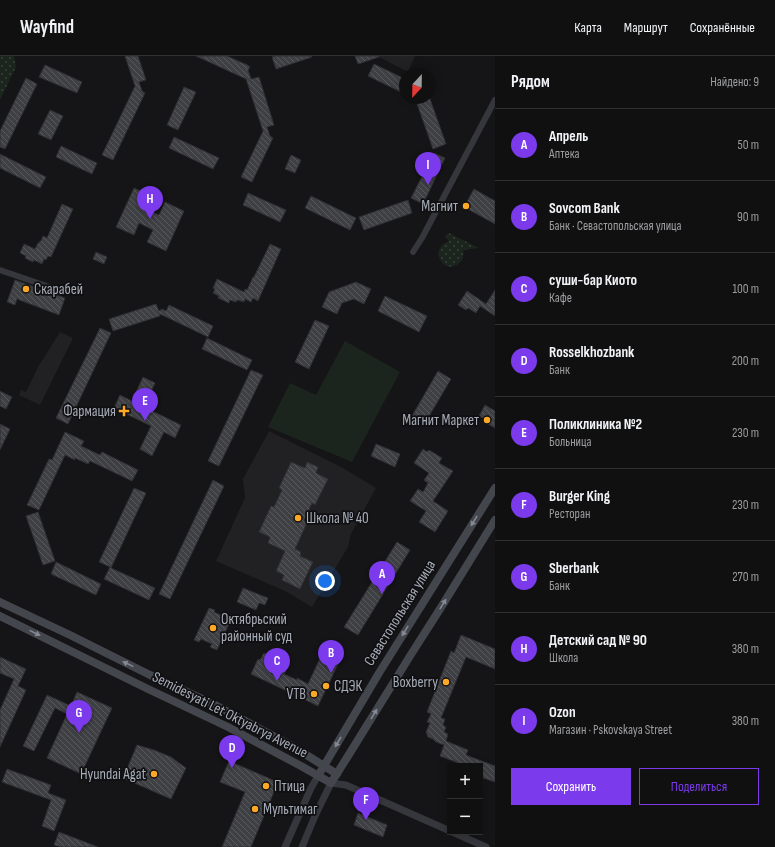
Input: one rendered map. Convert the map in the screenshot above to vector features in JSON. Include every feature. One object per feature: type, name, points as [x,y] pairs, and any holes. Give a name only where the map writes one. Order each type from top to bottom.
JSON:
[{"type":"main road","name":"Севастопольская улица","points":[[318,776],[379,673],[495,488]]},
{"type":"main road","name":"Севастопольская улица","points":[[331,783],[495,520]]},
{"type":"main road","name":"Semidesyati Let Oktyabrya Avenue","points":[[0,602],[253,724],[337,774]]},
{"type":"main road","name":"Semidesyati Let Oktyabrya Avenue","points":[[0,616],[148,689],[228,726],[331,783]]},
{"type":"main road","points":[[59,645],[65,633]]},
{"type":"main road","points":[[148,689],[150,675]]},
{"type":"street","points":[[414,252],[495,100]]},
{"type":"street","points":[[0,270],[61,291]]},
{"type":"street","points":[[337,774],[346,785]]},
{"type":"street","points":[[285,847],[311,788],[318,776]]},
{"type":"street","points":[[302,847],[331,783]]},
{"type":"street","name":"Semidesyati Let Oktyabrya Avenue","points":[[331,783],[346,785],[447,830]]},
{"type":"street","name":"Semidesyati Let Oktyabrya Avenue","points":[[458,835],[486,847]]},
{"type":"shaded area","points":[[0,56],[14,56],[16,67],[0,100]]},
{"type":"shaded area","points":[[377,56],[415,56],[410,68],[400,68]]},
{"type":"shaded area","points":[[449,233],[479,248],[463,250],[462,260],[458,264],[447,266],[443,264],[440,260],[439,250],[449,241],[445,236]]},
{"type":"shaded area","points":[[60,332],[73,338],[40,405],[19,395],[21,390],[26,392],[38,367]]},
{"type":"shaded area","points":[[345,341],[400,372],[352,462],[268,427],[290,383],[316,395]]},
{"type":"shaded area","name":"Школа № 40","points":[[269,431],[343,468],[376,488],[351,534],[348,547],[312,607],[285,591],[216,561],[245,498],[243,479]]},
{"type":"building","points":[[125,56],[138,56],[146,80],[139,82],[142,91],[145,93],[113,160],[102,155],[135,86]]},
{"type":"building","points":[[196,56],[227,56],[250,67],[248,70],[251,79],[259,77],[274,125],[267,127],[270,136],[273,138],[252,182],[241,177],[263,131],[246,79]]},
{"type":"building","points":[[355,56],[379,56],[379,57],[358,64]]},
{"type":"building","points":[[272,57],[312,57],[276,69]]},
{"type":"building","points":[[374,64],[399,76],[399,91],[368,76]]},
{"type":"building","points":[[45,65],[82,82],[77,93],[39,77]]},
{"type":"building","points":[[26,78],[37,84],[5,149],[0,147],[0,131]]},
{"type":"building","points":[[184,87],[196,92],[178,130],[167,125]]},
{"type":"building","points":[[417,104],[432,104],[446,144],[433,149]]},
{"type":"building","points":[[50,110],[63,116],[51,140],[38,134]]},
{"type":"building","points":[[174,137],[219,158],[213,169],[169,148]]},
{"type":"building","points":[[61,146],[97,163],[92,174],[56,157]]},
{"type":"building","points":[[434,153],[445,158],[423,204],[411,198]]},
{"type":"building","points":[[0,154],[46,177],[40,188],[0,168]]},
{"type":"building","points":[[291,155],[301,160],[295,173],[285,169]]},
{"type":"building","points":[[134,188],[152,196],[146,209],[159,215],[165,202],[184,211],[166,251],[147,242],[153,230],[139,223],[134,235],[116,227]]},
{"type":"building","points":[[474,189],[495,201],[495,224],[464,207]]},
{"type":"building","points":[[248,193],[286,210],[280,222],[243,205]]},
{"type":"building","points":[[311,196],[356,218],[350,230],[305,208]]},
{"type":"building","points":[[408,200],[412,213],[364,230],[359,217]]},
{"type":"building","points":[[62,204],[73,209],[51,257],[48,256],[46,260],[44,259],[42,264],[25,258],[26,256],[20,253],[24,244],[35,249],[43,236],[47,238]]},
{"type":"building","points":[[270,244],[281,249],[258,301],[253,298],[251,302],[245,299],[244,302],[230,300],[229,303],[218,298],[219,296],[213,293],[215,289],[213,288],[217,279],[244,292],[245,289],[247,290]]},
{"type":"building","points":[[96,252],[107,257],[104,264],[93,259]]},
{"type":"building","name":"Скарабей","points":[[15,280],[65,298],[59,315],[17,299],[15,305],[7,302]]},
{"type":"building","points":[[356,282],[371,289],[364,304],[354,299],[342,303],[337,314],[322,307],[329,292]]},
{"type":"building","points":[[495,290],[495,316],[480,306],[476,313],[468,308],[466,310],[458,305],[467,291],[486,304]]},
{"type":"building","points":[[385,296],[427,316],[419,332],[378,311]]},
{"type":"building","points":[[156,304],[159,311],[162,309],[166,311],[169,305],[213,326],[208,337],[160,314],[160,316],[113,331],[109,319]]},
{"type":"building","points":[[315,320],[329,326],[309,369],[295,362]]},
{"type":"building","points":[[100,328],[111,333],[68,424],[56,418]]},
{"type":"building","points":[[207,338],[252,360],[247,370],[202,349]]},
{"type":"building","points":[[251,370],[263,375],[219,466],[208,461]]},
{"type":"building","points":[[438,371],[451,379],[425,423],[412,416]]},
{"type":"building","points":[[143,377],[155,383],[144,407],[181,425],[175,438],[164,432],[152,456],[140,449],[151,426],[114,408],[120,395],[132,401]]},
{"type":"building","points":[[0,391],[12,397],[6,409],[0,406]]},
{"type":"building","points":[[485,405],[495,411],[495,428],[483,421],[484,419],[479,416]]},
{"type":"building","points":[[0,424],[10,429],[0,450]]},
{"type":"building","points":[[65,432],[84,441],[81,446],[100,455],[102,452],[138,470],[132,481],[90,461],[88,464],[65,455],[39,510],[27,505],[49,459],[52,460]]},
{"type":"building","points":[[376,444],[400,454],[395,467],[371,456]]},
{"type":"building","points":[[423,449],[427,452],[429,450],[442,458],[439,463],[453,471],[433,501],[448,511],[435,532],[419,522],[426,511],[410,501],[418,489],[423,492],[428,483],[424,480],[429,473],[414,463]]},
{"type":"building","points":[[291,462],[305,468],[307,462],[318,467],[316,473],[328,479],[315,505],[312,503],[304,521],[307,523],[295,549],[301,552],[300,556],[313,562],[300,589],[282,580],[284,575],[276,571],[285,551],[268,543],[270,537],[259,532],[271,506],[274,507],[282,490],[279,488]]},
{"type":"building","points":[[213,480],[224,486],[170,599],[159,594]]},
{"type":"building","points":[[134,488],[146,493],[111,568],[155,588],[149,600],[104,579],[110,567],[99,562]]},
{"type":"building","points":[[38,512],[55,561],[43,565],[26,516]]},
{"type":"building","points":[[397,542],[410,550],[358,635],[344,627]]},
{"type":"building","points":[[56,562],[101,584],[96,595],[51,574]]},
{"type":"building","points":[[243,588],[268,598],[265,605],[259,603],[256,610],[237,602]]},
{"type":"building","name":"Октябрьский районный суд","points":[[209,608],[225,617],[226,615],[232,617],[217,650],[210,647],[212,644],[201,639],[199,642],[194,640]]},
{"type":"building","points":[[461,635],[495,649],[495,669],[466,657],[441,718],[445,719],[443,725],[446,727],[444,732],[448,734],[446,741],[468,750],[466,755],[495,766],[495,782],[483,778],[483,763],[458,763],[440,756],[444,745],[428,737],[426,732],[430,723],[427,722],[431,714],[427,712],[451,651],[454,653]]},
{"type":"building","points":[[326,650],[341,658],[318,706],[251,674],[258,659],[260,660],[264,653],[273,658],[270,664],[286,671],[284,674],[297,680],[297,678],[308,684],[322,654],[324,655]]},
{"type":"building","points":[[0,657],[26,669],[18,686],[26,690],[0,747],[0,710],[14,679],[0,673]]},
{"type":"building","points":[[77,692],[112,708],[81,774],[47,758],[67,714],[55,708],[34,751],[23,746],[47,695],[71,706]]},
{"type":"building","name":"Hyundai Agat","points":[[137,745],[171,757],[186,768],[171,799],[123,778]]},
{"type":"building","points":[[229,761],[273,780],[276,787],[251,847],[222,847],[245,792],[220,782]]},
{"type":"building","points":[[7,769],[51,785],[48,793],[66,800],[54,831],[42,826],[51,800],[2,782]]},
{"type":"building","points":[[358,813],[387,825],[383,837],[354,825]]},
{"type":"building","points":[[59,832],[98,847],[61,847],[54,845]]},
{"type":"place","name":"Ozon","points":[[428,185]]},
{"type":"place","name":"Магнит","points":[[466,206]]},
{"type":"place","name":"Детский сад № 90","points":[[150,219]]},
{"type":"place","name":"Скарабей","points":[[26,289]]},
{"type":"place","name":"Фармация","points":[[124,411]]},
{"type":"place","name":"Магнит Маркет","points":[[487,420]]},
{"type":"place","name":"Поликлиника №2","points":[[145,421]]},
{"type":"place","name":"Школа № 40","points":[[298,518]]},
{"type":"place","name":"Апрель","points":[[382,594]]},
{"type":"place","name":"Октябрьский районный суд","points":[[213,628]]},
{"type":"place","name":"Sovcom Bank","points":[[331,673]]},
{"type":"place","name":"суши-бар Киото","points":[[277,681]]},
{"type":"place","name":"Boxberry","points":[[446,682]]},
{"type":"place","name":"СДЭК","points":[[326,686]]},
{"type":"place","name":"VTB","points":[[314,694]]},
{"type":"place","name":"Sberbank","points":[[79,733]]},
{"type":"place","name":"Rosselkhozbank","points":[[232,768]]},
{"type":"place","name":"Hyundai Agat","points":[[154,774]]},
{"type":"place","name":"Птица","points":[[266,786]]},
{"type":"place","name":"Мультимаг","points":[[255,809]]},
{"type":"place","name":"Burger King","points":[[366,820]]}]
